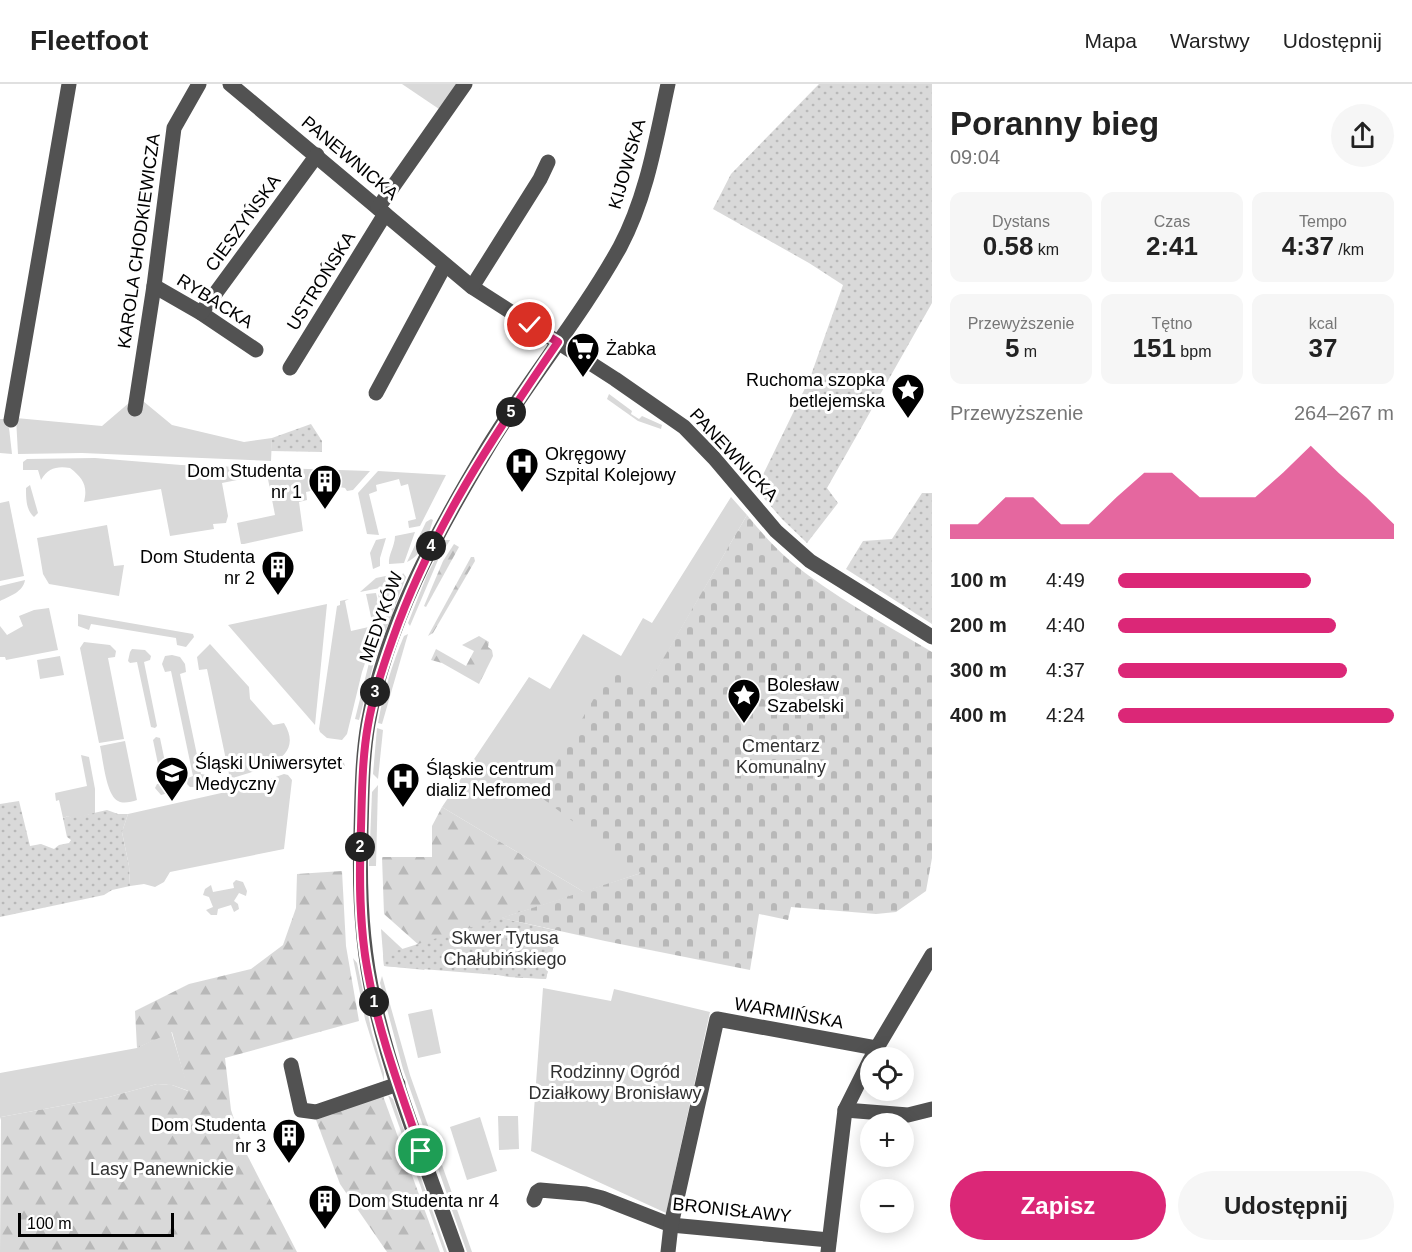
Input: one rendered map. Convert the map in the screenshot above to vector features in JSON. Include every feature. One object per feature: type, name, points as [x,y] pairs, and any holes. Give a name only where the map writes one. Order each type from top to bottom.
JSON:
[{"type":"street","points":[[11,420],[69,84]]},
{"type":"street","name":"KAROLA CHODKIEWICZA","points":[[135,410],[154,286],[174,128],[199,84]]},
{"type":"street","name":"PANEWNICKA","points":[[230,84],[472,287],[668,414],[684,427],[714,458],[776,531],[801,554],[932,637]]},
{"type":"street","name":"USTROŃSKA","points":[[290,368],[382,211],[465,84]]},
{"type":"street","name":"KIJOWSKA","points":[[558,342],[620,246],[632,219],[651,165],[668,84]]},
{"type":"street","name":"CIESZYŃSKA","points":[[201,313],[317,155]]},
{"type":"street","points":[[472,287],[540,179],[548,162]]},
{"type":"street","points":[[376,393],[445,265]]},
{"type":"street","name":"RYBACKA","points":[[154,286],[201,313],[256,350]]},
{"type":"street","name":"MEDYKÓW","points":[[457,1252],[398,1084],[374,1001],[364,951],[360,860],[366,740],[374,699],[407,600],[440,529],[489,445],[558,342]]},
{"type":"street","name":"BRONISŁAWY","points":[[877,1047],[932,955]]},
{"type":"street","name":"WARMIŃSKA","points":[[668,1252],[671,1225],[717,1019],[860,1052]]},
{"type":"street","points":[[291,1065],[301,1110],[309,1112],[398,1084]]},
{"type":"street","name":"BRONISŁAWY","points":[[534,1200],[540,1190],[586,1194],[671,1225],[829,1246],[845,1110],[860,1079]]},
{"type":"street","points":[[845,1110],[908,1115],[932,1108]]},
{"type":"green space","points":[[402,84],[457,84],[439,109]]},
{"type":"green space","points":[[819,84],[932,84],[932,303],[827,488],[838,503],[807,543],[756,489],[810,378],[843,285],[809,263],[713,209],[731,174]]},
{"type":"green space","points":[[609,394],[632,411],[631,414],[639,419],[642,416],[662,425],[661,429],[638,421],[607,399]]},
{"type":"green space","points":[[143,401],[172,425],[244,442],[272,438],[271,461],[82,453],[18,454],[16,418],[102,426],[130,402]]},
{"type":"green space","points":[[0,419],[8,419],[12,454],[0,453]]},
{"type":"green space","points":[[311,424],[322,441],[322,452],[271,451],[272,438]]},
{"type":"green space","points":[[95,458],[181,465],[370,471],[353,490],[347,491],[345,488],[334,486],[306,492],[307,500],[299,502],[303,531],[241,544],[237,523],[275,515],[267,474],[222,483],[228,516],[226,523],[213,524],[214,529],[170,536],[161,489],[84,502],[83,483],[70,468],[53,469],[41,480],[38,470],[23,470],[23,462],[27,459]]},
{"type":"green space","points":[[378,471],[446,475],[420,526],[409,528],[408,521],[416,519],[408,484],[401,486],[399,479],[376,485],[377,491],[369,494],[379,535],[367,534],[358,493]]},
{"type":"green space","points":[[30,485],[38,513],[34,517],[29,511],[26,500],[26,488]]},
{"type":"green space","points":[[922,493],[932,493],[932,624],[846,569],[863,541],[892,539]]},
{"type":"green space","points":[[731,497],[747,515],[646,689],[611,670],[641,873],[584,892],[442,807],[529,677],[550,689],[583,634],[621,656],[643,618],[652,623]]},
{"type":"green space","points":[[9,501],[24,576],[0,581],[0,503]]},
{"type":"green space","name":"Cmentarz Komunalny","points":[[747,515],[777,549],[822,585],[932,652],[932,858],[926,891],[896,912],[876,914],[791,907],[788,920],[759,914],[750,970],[501,918],[641,873],[538,795],[611,669],[646,688]]},
{"type":"green space","points":[[433,520],[424,544],[418,554],[407,562],[426,522]]},
{"type":"green space","points":[[107,525],[114,566],[124,565],[119,596],[49,584],[43,574],[37,538]]},
{"type":"green space","points":[[415,532],[404,563],[389,564],[395,536]]},
{"type":"green space","points":[[386,538],[380,566],[373,569],[370,553],[376,540]]},
{"type":"green space","points":[[445,540],[450,540],[438,560],[410,626],[408,623],[427,575]]},
{"type":"green space","points":[[454,544],[459,547],[426,607],[424,606],[443,561]]},
{"type":"green space","points":[[471,557],[474,557],[475,561],[433,633],[428,636]]},
{"type":"green space","points":[[400,573],[395,585],[360,592],[376,578]]},
{"type":"green space","points":[[403,573],[406,577],[374,662],[359,720],[355,719],[370,659]]},
{"type":"green space","points":[[25,580],[19,591],[0,601],[0,586]]},
{"type":"green space","points":[[392,589],[382,610],[380,610],[378,592]]},
{"type":"green space","points":[[376,593],[381,616],[362,672],[347,734],[342,740],[327,738],[319,729],[337,606],[340,605],[340,601],[349,599],[345,601],[351,631],[373,626],[366,594]]},
{"type":"green space","points":[[327,604],[315,725],[228,625]]},
{"type":"green space","points":[[49,608],[58,650],[6,660],[5,657],[0,657],[0,626],[7,635],[23,626],[19,616],[34,610]]},
{"type":"green space","points":[[78,614],[193,634],[194,637],[186,647],[177,645],[176,638],[91,624],[89,630],[78,626]]},
{"type":"green space","points":[[408,634],[382,724],[378,723],[392,668],[404,636]]},
{"type":"green space","points":[[479,636],[489,642],[488,647],[492,650],[493,656],[479,684],[442,663],[431,660],[436,649],[466,666],[474,651],[462,645]]},
{"type":"green space","points":[[84,642],[110,645],[116,651],[115,657],[108,658],[124,739],[99,743],[80,648]]},
{"type":"green space","points":[[210,644],[249,687],[250,699],[273,725],[284,723],[289,736],[289,746],[284,755],[275,762],[230,779],[207,669],[199,670],[197,657]]},
{"type":"green space","points":[[132,649],[145,650],[151,656],[150,660],[144,662],[157,726],[155,728],[151,727],[137,662],[128,661]]},
{"type":"green space","points":[[60,656],[64,675],[40,679],[37,660]]},
{"type":"green space","points":[[165,656],[180,657],[185,664],[186,672],[180,674],[201,774],[207,775],[210,781],[202,787],[190,787],[187,784],[188,778],[193,776],[171,671],[165,672],[162,664]]},
{"type":"green space","points":[[377,728],[383,730],[378,779],[373,774]]},
{"type":"green space","points":[[156,737],[160,738],[169,781],[177,783],[176,791],[161,795],[155,788],[157,784],[162,783],[153,740]]},
{"type":"green space","points":[[125,741],[137,800],[125,803],[118,801],[111,792],[100,746]]},
{"type":"green space","points":[[81,755],[89,757],[95,789],[95,813],[72,819],[68,816],[63,818],[55,793],[87,786]]},
{"type":"green space","points":[[311,757],[343,760],[345,766],[310,764]]},
{"type":"green space","points":[[284,774],[292,780],[284,849],[170,872],[164,882],[155,887],[144,884],[130,886],[129,866],[122,832],[128,814],[248,787]]},
{"type":"green space","points":[[378,785],[376,866],[369,866],[372,792]]},
{"type":"green space","points":[[19,801],[30,846],[41,844],[54,849],[71,840],[67,837],[63,818],[107,810],[118,814],[128,814],[122,832],[129,866],[130,886],[112,890],[104,895],[0,917],[0,804]]},
{"type":"green space","points":[[442,807],[584,892],[502,918],[557,931],[546,979],[508,977],[438,962],[384,914],[382,857],[432,857],[432,826]]},
{"type":"green space","name":"Lasy Panewnickie","points":[[342,871],[346,946],[359,1021],[225,1058],[231,1110],[244,1149],[297,1252],[0,1252],[1,1117],[109,1097],[157,1084],[172,1085],[188,1091],[172,1032],[137,1048],[135,1011],[189,984],[251,969],[283,945],[296,908],[297,874]]},
{"type":"green space","points":[[236,880],[243,882],[247,891],[246,896],[239,893],[234,901],[238,904],[239,909],[234,912],[231,905],[218,909],[217,915],[211,915],[206,910],[213,907],[209,897],[203,895],[205,889],[211,885],[213,892],[234,888],[233,883]]},
{"type":"green space","name":"Skwer Tytusa Chałubińskiego","points":[[501,918],[557,931],[546,979],[384,966],[383,955]]},
{"type":"green space","points":[[381,929],[425,970],[384,966]]},
{"type":"green space","points":[[353,958],[357,963],[384,1081],[365,1019]]},
{"type":"green space","points":[[382,976],[410,1075],[453,1196],[448,1197],[403,1069],[380,983]]},
{"type":"green space","name":"Rodzinny Ogród Działkowy Bronisławy","points":[[543,988],[611,1001],[614,989],[710,1012],[666,1213],[531,1151]]},
{"type":"green space","points":[[432,1009],[441,1053],[418,1058],[408,1014]]},
{"type":"green space","points":[[171,1031],[189,1091],[172,1085],[157,1084],[109,1097],[1,1117],[0,1120],[0,1073],[137,1048]]},
{"type":"green space","points":[[388,1095],[393,1099],[447,1252],[444,1252]]},
{"type":"green space","points":[[383,1096],[440,1252],[387,1252],[340,1184],[315,1117]]},
{"type":"green space","points":[[498,1116],[518,1116],[519,1149],[499,1150]]},
{"type":"green space","points":[[480,1117],[497,1171],[467,1180],[450,1127]]},
{"type":"green space","points":[[454,1201],[472,1252],[467,1252],[449,1202]]},
{"type":"place","name":"Żabka","points":[[583,378]]},
{"type":"place","name":"Ruchoma szopka betlejemska","points":[[908,419]]},
{"type":"place","name":"Okręgowy Szpital Kolejowy","points":[[522,493]]},
{"type":"place","name":"Dom Studenta nr 1","points":[[325,510]]},
{"type":"place","name":"Dom Studenta nr 2","points":[[278,596]]},
{"type":"place","name":"Bolesław Szabelski","points":[[744,724]]},
{"type":"place","name":"Śląski Uniwersytet Medyczny","points":[[172,802]]},
{"type":"place","name":"Śląskie centrum dializ Nefromed","points":[[403,808]]},
{"type":"place","name":"Dom Studenta nr 3","points":[[289,1164]]},
{"type":"place","name":"Dom Studenta nr 4","points":[[325,1230]]},
{"type":"route","points":[[421,1151],[383,1036],[364,951],[360,860],[362,787],[368,724],[385,660],[407,600],[440,529],[489,445],[558,342],[530,325]]}]
